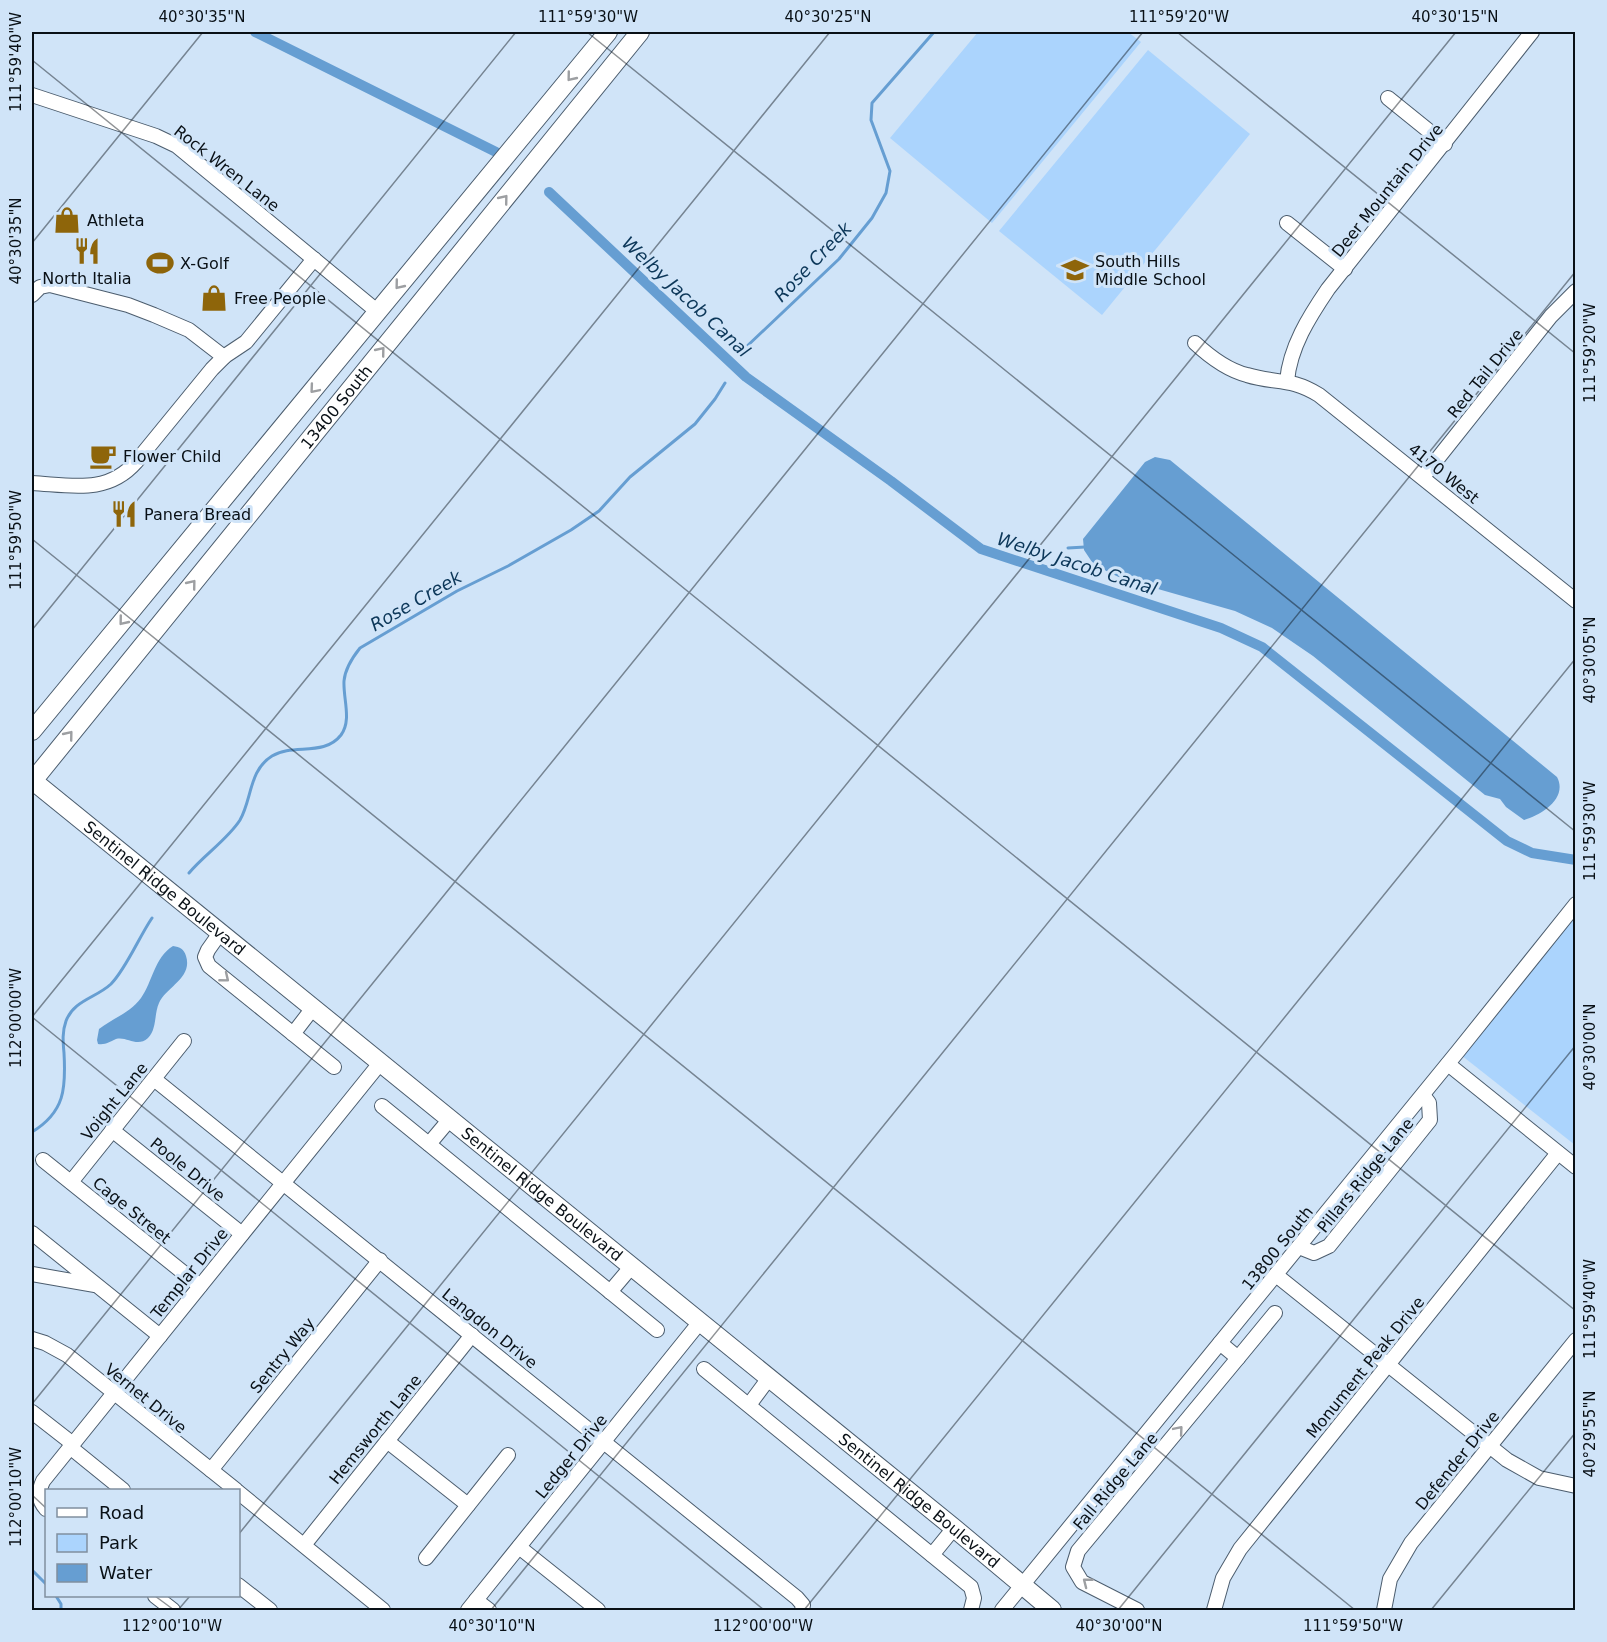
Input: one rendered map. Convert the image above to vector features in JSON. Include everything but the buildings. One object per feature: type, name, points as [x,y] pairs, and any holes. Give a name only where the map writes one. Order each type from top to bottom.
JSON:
[{"type":"main road","name":"13400 South","points":[[32,731],[608,32]]},
{"type":"main road","name":"13400 South","points":[[32,781],[640,32]]},
{"type":"main road","name":"Sentinel Ridge Boulevard","points":[[32,781],[954,1528],[1052,1611]]},
{"type":"street","name":"Deer Mountain Drive","points":[[1287,381],[1288,368],[1304,328],[1315,308],[1532,32]]},
{"type":"street","name":"Rock Wren Lane","points":[[32,95],[169,141],[378,312]]},
{"type":"street","points":[[1388,98],[1445,144]]},
{"type":"street","points":[[1287,223],[1345,269]]},
{"type":"street","points":[[32,483],[93,486],[123,475],[212,369],[224,357],[246,342],[314,259]]},
{"type":"street","points":[[32,295],[40,287],[50,285],[128,305],[189,330],[224,357]]},
{"type":"street","name":"Red Tail Drive","points":[[1423,477],[1551,316],[1573,299]]},
{"type":"street","name":"4170 West","points":[[1195,343],[1233,371],[1249,376],[1298,383],[1319,395],[1575,601]]},
{"type":"street","name":"13800 South","points":[[1002,1611],[1423,1095],[1575,904]]},
{"type":"street","points":[[220,933],[205,957],[209,966],[334,1067]]},
{"type":"street","points":[[293,1034],[313,1008]]},
{"type":"street","name":"Voight Lane","points":[[70,1182],[184,1041]]},
{"type":"street","name":"Templar Drive","points":[[45,1507],[41,1501],[40,1489],[43,1481],[381,1062]]},
{"type":"street","points":[[1448,1064],[1575,1167]]},
{"type":"street","name":"Langdon Drive","points":[[154,1078],[604,1441],[802,1608]]},
{"type":"street","name":"Pillars Ridge Lane","points":[[1299,1247],[1314,1253],[1329,1246],[1430,1120],[1429,1103],[1423,1095]]},
{"type":"street","points":[[382,1106],[657,1330]]},
{"type":"street","points":[[429,1144],[450,1119]]},
{"type":"street","name":"Poole Drive","points":[[112,1130],[242,1234]]},
{"type":"street","name":"Monument Peak Drive","points":[[1214,1611],[1223,1578],[1239,1549],[1558,1153]]},
{"type":"street","name":"Cage Street","points":[[43,1160],[200,1286]]},
{"type":"street","points":[[32,1233],[160,1336]]},
{"type":"street","name":"Sentry Way","points":[[211,1470],[380,1260]]},
{"type":"street","points":[[610,1292],[632,1266]]},
{"type":"street","points":[[32,1274],[97,1285]]},
{"type":"street","points":[[1276,1275],[1507,1461],[1551,1482],[1575,1486]]},
{"type":"street","name":"Fall Ridge Lane","points":[[1137,1611],[1082,1582],[1073,1567],[1078,1551],[1275,1313]]},
{"type":"street","name":"Ledger Drive","points":[[472,1605],[700,1322]]},
{"type":"street","name":"Hemsworth Lane","points":[[304,1545],[472,1335]]},
{"type":"street","name":"Vernet Drive","points":[[32,1339],[67,1355],[233,1489]]},
{"type":"street","name":"Defender Drive","points":[[1384,1611],[1390,1579],[1402,1556],[1575,1340]]},
{"type":"street","points":[[1220,1343],[1238,1358]]},
{"type":"street","points":[[704,1369],[971,1587],[973,1604]]},
{"type":"street","points":[[749,1405],[769,1378]]},
{"type":"street","points":[[32,1412],[121,1489]]},
{"type":"street","points":[[387,1441],[468,1505]]},
{"type":"street","points":[[426,1558],[508,1455]]},
{"type":"street","name":"Vernet Drive","points":[[240,1494],[383,1611]]},
{"type":"street","points":[[932,1555],[954,1528]]},
{"type":"street","points":[[519,1547],[598,1611]]},
{"type":"street","points":[[240,1587],[270,1611]]},
{"type":"street","points":[[156,1597],[173,1611]]},
{"type":"street","points":[[472,1605],[489,1611]]},
{"type":"green space","points":[[978,32],[1128,32],[1141,42],[992,223],[890,138]]},
{"type":"green space","points":[[1148,50],[1250,134],[1102,315],[999,231]]},
{"type":"green space","points":[[1575,914],[1575,1145],[1461,1055]]},
{"type":"water","points":[[1155,457],[1170,460],[1557,777],[1559,792],[1556,799],[1545,810],[1524,820],[1506,807],[1500,799],[1485,795],[1313,656],[1272,628],[1235,611],[1123,579],[1092,562],[1084,550],[1083,539],[1145,462]]},
{"type":"water","points":[[173,946],[181,949],[185,954],[186,970],[162,997],[154,1026],[148,1038],[140,1042],[116,1039],[105,1044],[98,1044],[99,1029],[137,1003],[162,957]]},
{"type":"waterway","name":"Welby Jacob Canal","points":[[255,32],[496,152]]},
{"type":"waterway","name":"Rose Creek","points":[[744,349],[839,259],[872,218],[886,193],[890,171],[871,120],[872,103],[934,32]]},
{"type":"waterway","name":"Welby Jacob Canal","points":[[549,192],[746,377],[981,549],[1221,628],[1262,647],[1507,841],[1532,853],[1576,860]]},
{"type":"waterway","name":"Rose Creek","points":[[189,873],[240,820],[255,777],[265,762],[280,752],[326,746],[341,735],[347,716],[345,677],[349,664],[360,648],[457,591],[508,566],[571,530],[599,511],[630,477],[695,424],[725,383]]},
{"type":"waterway","points":[[1068,548],[1085,547]]},
{"type":"waterway","name":"Rose Creek","points":[[32,1132],[51,1116],[61,1098],[64,1077],[63,1033],[66,1021],[74,1008],[105,989],[117,978],[152,918]]},
{"type":"waterway","name":"Rose Creek","points":[[32,1570],[45,1583]]},
{"type":"waterway","name":"Rose Creek","points":[[57,1597],[61,1604],[61,1610]]},
{"type":"place","name":"Athleta","points":[[67,220]]},
{"type":"place","name":"North Italia","points":[[87,251]]},
{"type":"place","name":"X-Golf","points":[[160,263]]},
{"type":"place","name":"South Hills Middle School","points":[[1075,270]]},
{"type":"place","name":"Free People","points":[[214,298]]},
{"type":"place","name":"Flower Child","points":[[103,456]]},
{"type":"place","name":"Panera Bread","points":[[124,514]]}]
